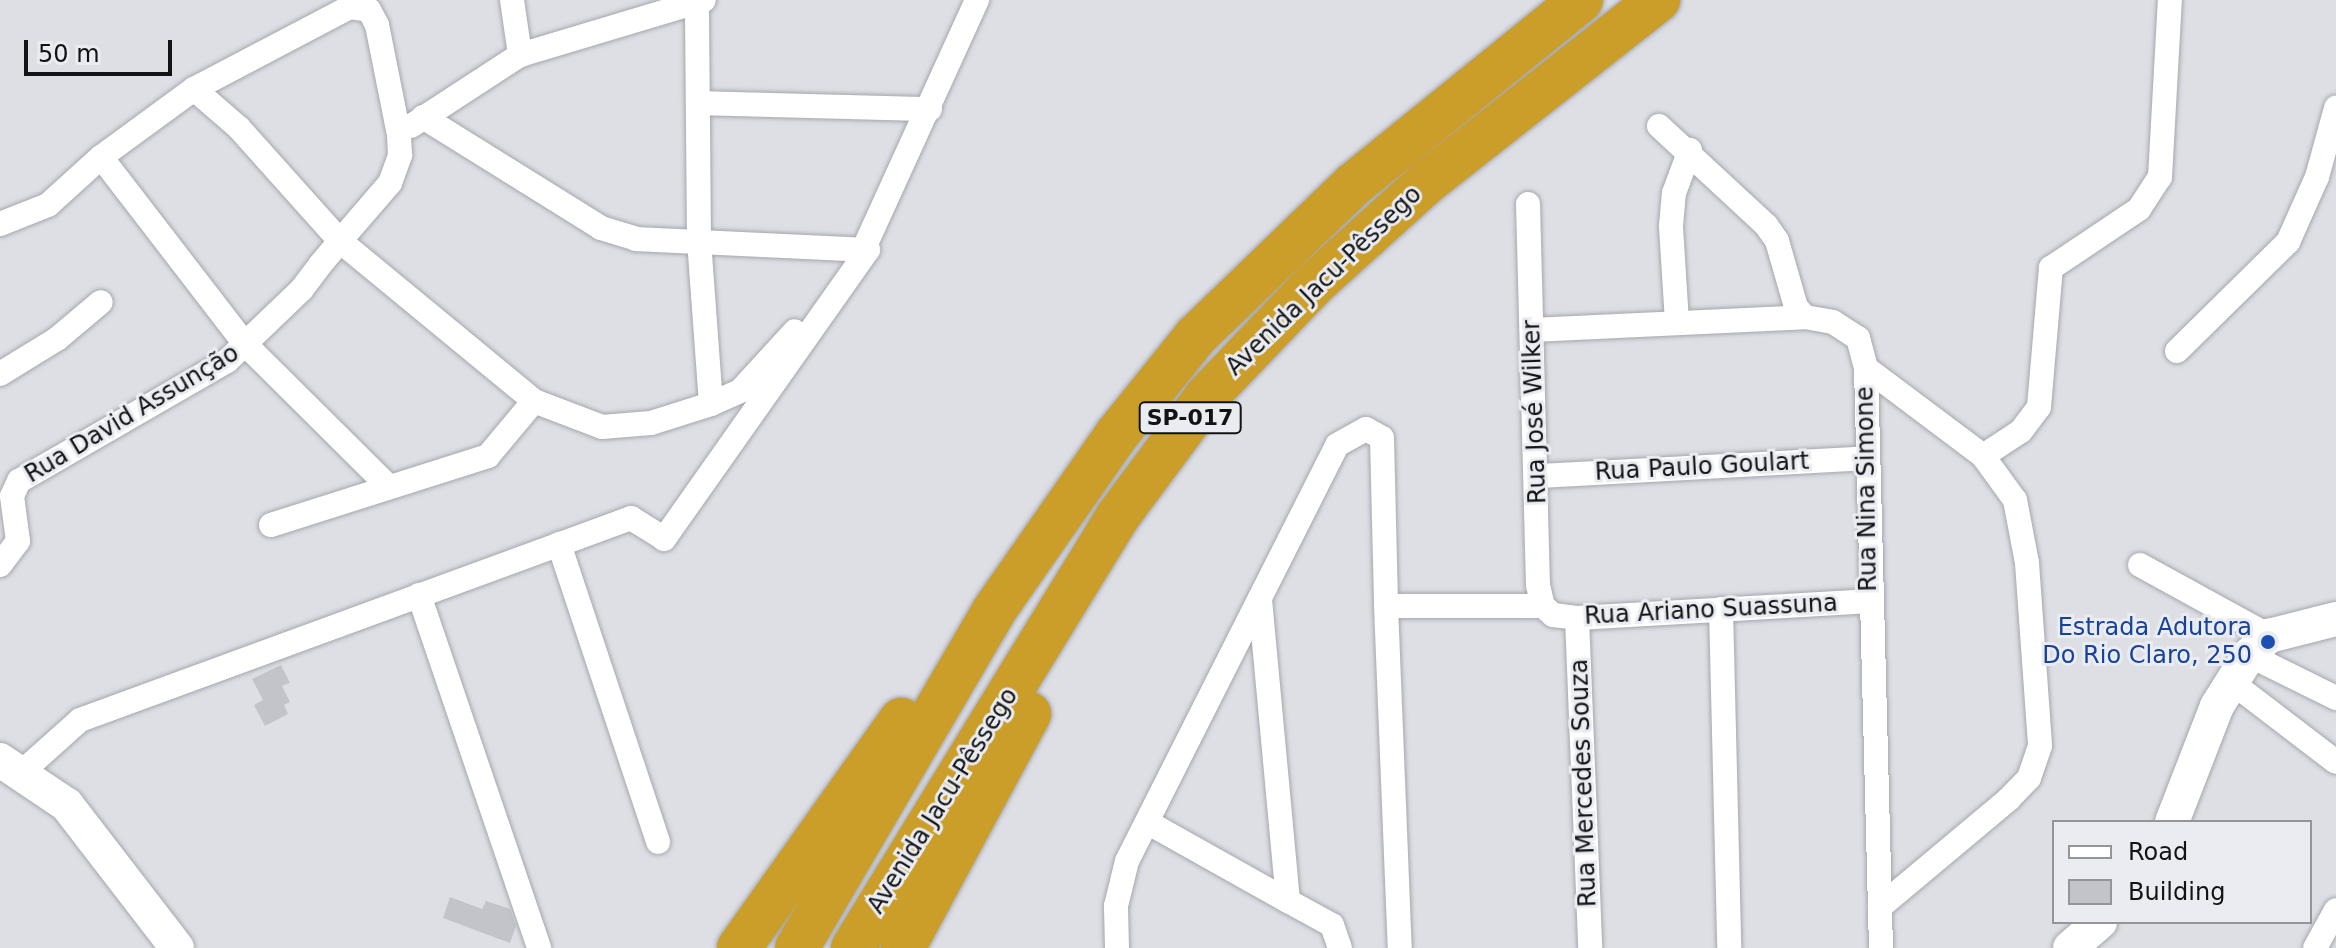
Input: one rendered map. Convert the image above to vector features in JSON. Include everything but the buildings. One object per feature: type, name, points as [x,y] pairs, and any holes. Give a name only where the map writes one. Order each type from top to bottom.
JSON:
[{"type":"highway","name":"Avenida Jacu-Pêssego","points":[[797,948],[993,612],[1118,433],[1196,336],[1354,184],[1581,0]]},
{"type":"highway","name":"Avenida Jacu-Pêssego","points":[[853,948],[1118,516],[1207,396],[1314,284],[1428,181],[1658,0]]},
{"type":"highway","points":[[903,948],[1083,612],[1104,567],[1118,516]]},
{"type":"highway","points":[[739,948],[936,674],[993,612]]},
{"type":"main road","points":[[2173,820],[2249,657],[2336,619]]},
{"type":"main road","points":[[11,766],[67,805],[177,948]]},
{"type":"main road","points":[[2070,948],[2098,924]]},
{"type":"street","points":[[512,0],[520,55]]},
{"type":"street","points":[[11,766],[80,720],[631,518],[664,539],[868,250],[977,0]]},
{"type":"street","points":[[1983,456],[2021,431],[2039,407],[2051,268],[2139,209],[2160,177],[2170,0]]},
{"type":"street","points":[[399,135],[520,55],[701,1],[699,241],[711,404]]},
{"type":"street","points":[[0,224],[48,205],[101,157],[194,89],[328,16],[362,3]]},
{"type":"street","name":"Rua David Assunção","points":[[0,565],[18,541],[6,491],[162,400],[246,345],[390,183],[400,155],[399,135],[377,25],[362,3]]},
{"type":"street","points":[[194,89],[239,128],[340,241],[534,401],[602,427],[651,423],[711,404],[740,391],[868,250]]},
{"type":"street","points":[[698,103],[930,109]]},
{"type":"street","points":[[2177,351],[2288,242],[2317,177],[2336,108]]},
{"type":"street","points":[[423,117],[601,228],[636,239],[868,250]]},
{"type":"street","points":[[1659,126],[1690,150],[1777,241],[1796,307],[1805,317]]},
{"type":"street","points":[[1677,322],[1671,226],[1674,193],[1690,150]]},
{"type":"street","points":[[101,157],[246,345],[386,484]]},
{"type":"street","name":"Rua José Wilker","points":[[1528,204],[1538,476],[1538,585],[1548,611]]},
{"type":"street","points":[[0,374],[57,339],[101,302]]},
{"type":"street","points":[[1532,330],[1805,317]]},
{"type":"street","name":"Rua Nina Simone","points":[[1805,317],[1833,322],[1858,338],[1866,368],[1869,601],[1881,948]]},
{"type":"street","points":[[1866,368],[1983,456],[2006,483],[2022,525],[2037,761],[2009,799],[1880,907]]},
{"type":"street","points":[[271,525],[386,484],[488,456],[534,401]]},
{"type":"street","points":[[1117,948],[1116,906],[1127,861],[1337,445],[1366,429],[1382,438],[1400,948]]},
{"type":"street","name":"Rua Paulo Goulart","points":[[1538,476],[1866,458]]},
{"type":"street","points":[[559,544],[658,842]]},
{"type":"street","points":[[2140,565],[2249,657],[2336,762]]},
{"type":"street","points":[[419,595],[539,948]]},
{"type":"street","points":[[1260,598],[1288,901]]},
{"type":"street","name":"Rua Ariano Suassuna","points":[[1386,606],[1548,611],[1577,618],[1869,601]]},
{"type":"street","points":[[1721,609],[1729,948]]},
{"type":"street","name":"Rua Mercedes Souza","points":[[1577,618],[1590,948]]},
{"type":"street","points":[[2249,657],[2336,698]]},
{"type":"street","points":[[1147,822],[1332,925],[1340,948]]},
{"type":"street","points":[[2315,948],[2336,910]]},
{"type":"place","name":"Estrada Adutora Do Rio Claro, 250","points":[[2268,642]]}]
